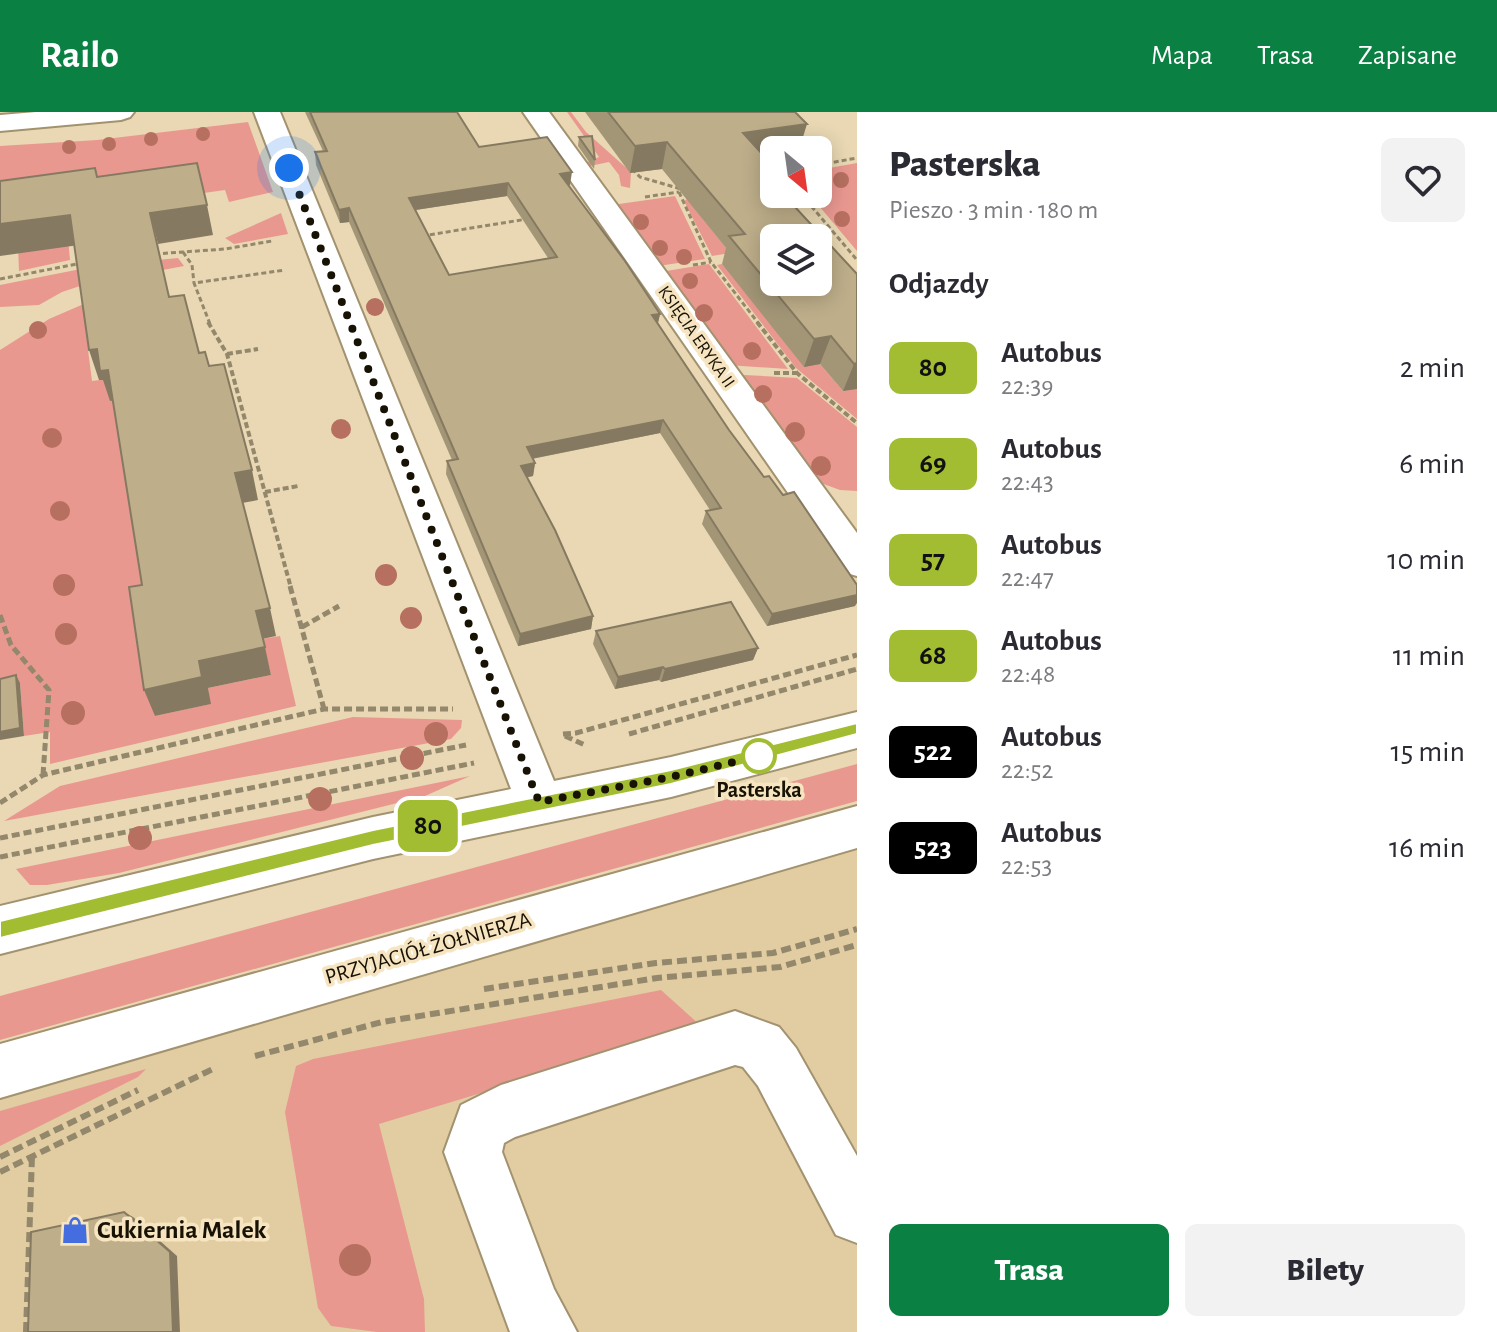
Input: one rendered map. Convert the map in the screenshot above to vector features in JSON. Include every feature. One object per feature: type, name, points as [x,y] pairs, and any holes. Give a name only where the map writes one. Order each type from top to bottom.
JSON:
[{"type":"street","points":[[0,123],[121,112]]},
{"type":"street","points":[[267,112],[539,802]]},
{"type":"street","name":"KSIĘCIA ERYKA II","points":[[536,112],[857,562]]},
{"type":"street","points":[[0,930],[359,841],[671,777],[857,730]]},
{"type":"street","name":"PRZYJACIÓŁ ŻOŁNIERZA","points":[[0,1071],[857,827]]},
{"type":"street","points":[[546,1332],[531,1309],[473,1152],[481,1125],[501,1113],[735,1038],[760,1046],[777,1067],[857,1214]]},
{"type":"path","points":[[832,162],[857,158]]},
{"type":"path","points":[[638,187],[641,164]]},
{"type":"path","points":[[630,168],[640,177],[687,191]]},
{"type":"path","points":[[679,192],[711,262],[797,373],[857,423]]},
{"type":"path","points":[[418,237],[603,206]]},
{"type":"path","points":[[813,208],[857,260]]},
{"type":"path","points":[[143,254],[225,249],[281,239]]},
{"type":"path","points":[[183,252],[192,265],[199,304],[227,354],[324,709]]},
{"type":"path","points":[[0,279],[91,261]]},
{"type":"path","points":[[227,354],[258,349]]},
{"type":"path","points":[[265,492],[298,486]]},
{"type":"path","points":[[302,627],[339,606]]},
{"type":"path","points":[[0,615],[11,645],[49,690],[43,775]]},
{"type":"path","points":[[552,735],[576,733],[857,655]]},
{"type":"path","points":[[616,737],[857,669]]},
{"type":"path","points":[[0,803],[43,775],[324,709],[467,709]]},
{"type":"path","points":[[0,838],[472,743],[462,765]]},
{"type":"path","points":[[574,747],[586,746]]},
{"type":"path","points":[[0,857],[476,763]]},
{"type":"path","points":[[473,991],[656,963],[773,953],[857,929]]},
{"type":"path","points":[[245,1059],[382,1022],[657,978],[780,967],[857,945]]},
{"type":"path","points":[[0,1172],[215,1067],[230,1063]]},
{"type":"path","points":[[0,1157],[141,1088]]},
{"type":"path","points":[[26,1332],[32,1156]]},
{"type":"shaded area","points":[[567,112],[571,112],[586,132],[631,172],[630,188],[621,186],[619,175],[609,162],[585,167],[583,164],[599,157]]},
{"type":"shaded area","points":[[248,122],[273,192],[229,202],[225,190],[105,207],[0,213],[0,146],[97,140]]},
{"type":"shaded area","points":[[857,163],[857,251],[821,208],[832,208],[832,167]]},
{"type":"shaded area","points":[[675,196],[705,259],[658,266],[612,205]]},
{"type":"shaded area","points":[[687,199],[730,253],[712,256],[684,201]]},
{"type":"shaded area","points":[[281,213],[288,234],[234,244],[225,238]]},
{"type":"shaded area","points":[[68,238],[70,260],[19,271],[18,246]]},
{"type":"shaded area","points":[[178,258],[184,266],[83,285],[39,305],[0,307],[0,285],[96,266]]},
{"type":"shaded area","points":[[709,264],[788,369],[727,365],[660,272]]},
{"type":"shaded area","points":[[722,264],[843,391],[857,389],[857,419],[796,368],[717,265]]},
{"type":"shaded area","points":[[86,303],[95,349],[88,350],[92,381],[107,379],[133,398],[143,455],[155,716],[210,704],[208,688],[271,675],[262,639],[280,636],[296,706],[50,764],[50,732],[24,736],[20,683],[0,687],[0,350],[49,319]]},
{"type":"shaded area","points":[[745,375],[797,378],[857,427],[857,491],[840,490],[818,482],[738,378]]},
{"type":"shaded area","points":[[353,717],[462,720],[461,728],[451,739],[4,821],[60,786]]},
{"type":"shaded area","points":[[857,764],[857,801],[0,1040],[0,996]]},
{"type":"shaded area","points":[[470,776],[425,796],[119,873],[30,885],[16,869]]},
{"type":"shaded area","points":[[857,846],[857,1332],[0,1332],[0,1094]]},
{"type":"shaded area","points":[[661,990],[701,1026],[379,1124],[424,1299],[425,1332],[377,1332],[331,1326],[318,1308],[285,1112],[296,1066],[313,1059]]},
{"type":"shaded area","points":[[146,1069],[138,1077],[0,1146],[0,1111]]},
{"type":"building","points":[[310,112],[457,112],[479,147],[547,137],[572,172],[560,174],[660,314],[652,315],[729,430],[764,477],[769,476],[783,495],[794,492],[857,585],[857,595],[772,614],[706,511],[721,508],[663,420],[527,447],[535,463],[521,466],[555,530],[593,616],[520,634],[447,461],[458,459],[349,208],[339,210],[315,152],[327,151]],"holes":[[[508,183],[557,257],[449,275],[409,198]]]},
{"type":"building","points":[[608,112],[795,112],[807,124],[743,133],[760,152],[760,208],[796,208],[811,224],[760,224],[760,274],[729,236],[745,234],[667,142],[635,146]]},
{"type":"building","points":[[592,136],[595,160],[579,137]]},
{"type":"building","points":[[197,163],[207,205],[150,213],[169,297],[184,295],[199,353],[205,352],[209,366],[224,364],[252,470],[235,473],[270,608],[256,611],[265,647],[199,661],[202,677],[144,690],[129,587],[142,585],[108,370],[100,371],[97,349],[89,350],[70,215],[0,224],[0,181],[95,168],[97,177]]},
{"type":"building","points":[[832,247],[857,274],[857,363],[854,364],[831,336],[814,339],[779,296],[832,296]]},
{"type":"building","points":[[731,602],[758,648],[618,677],[596,631]]},
{"type":"building","points":[[16,675],[20,728],[0,732],[0,679]]},
{"type":"building","points":[[124,1212],[170,1252],[173,1332],[28,1332],[31,1232]]},
{"type":"bus line","name":"80","points":[[0,930],[373,838],[671,777],[857,730]]},
{"type":"place","name":"Pasterska","points":[[759,756]]},
{"type":"place","name":"Cukiernia Malek","points":[[75,1230]]},
{"type":"route","points":[[289,168],[539,802],[671,777],[759,756]]}]
